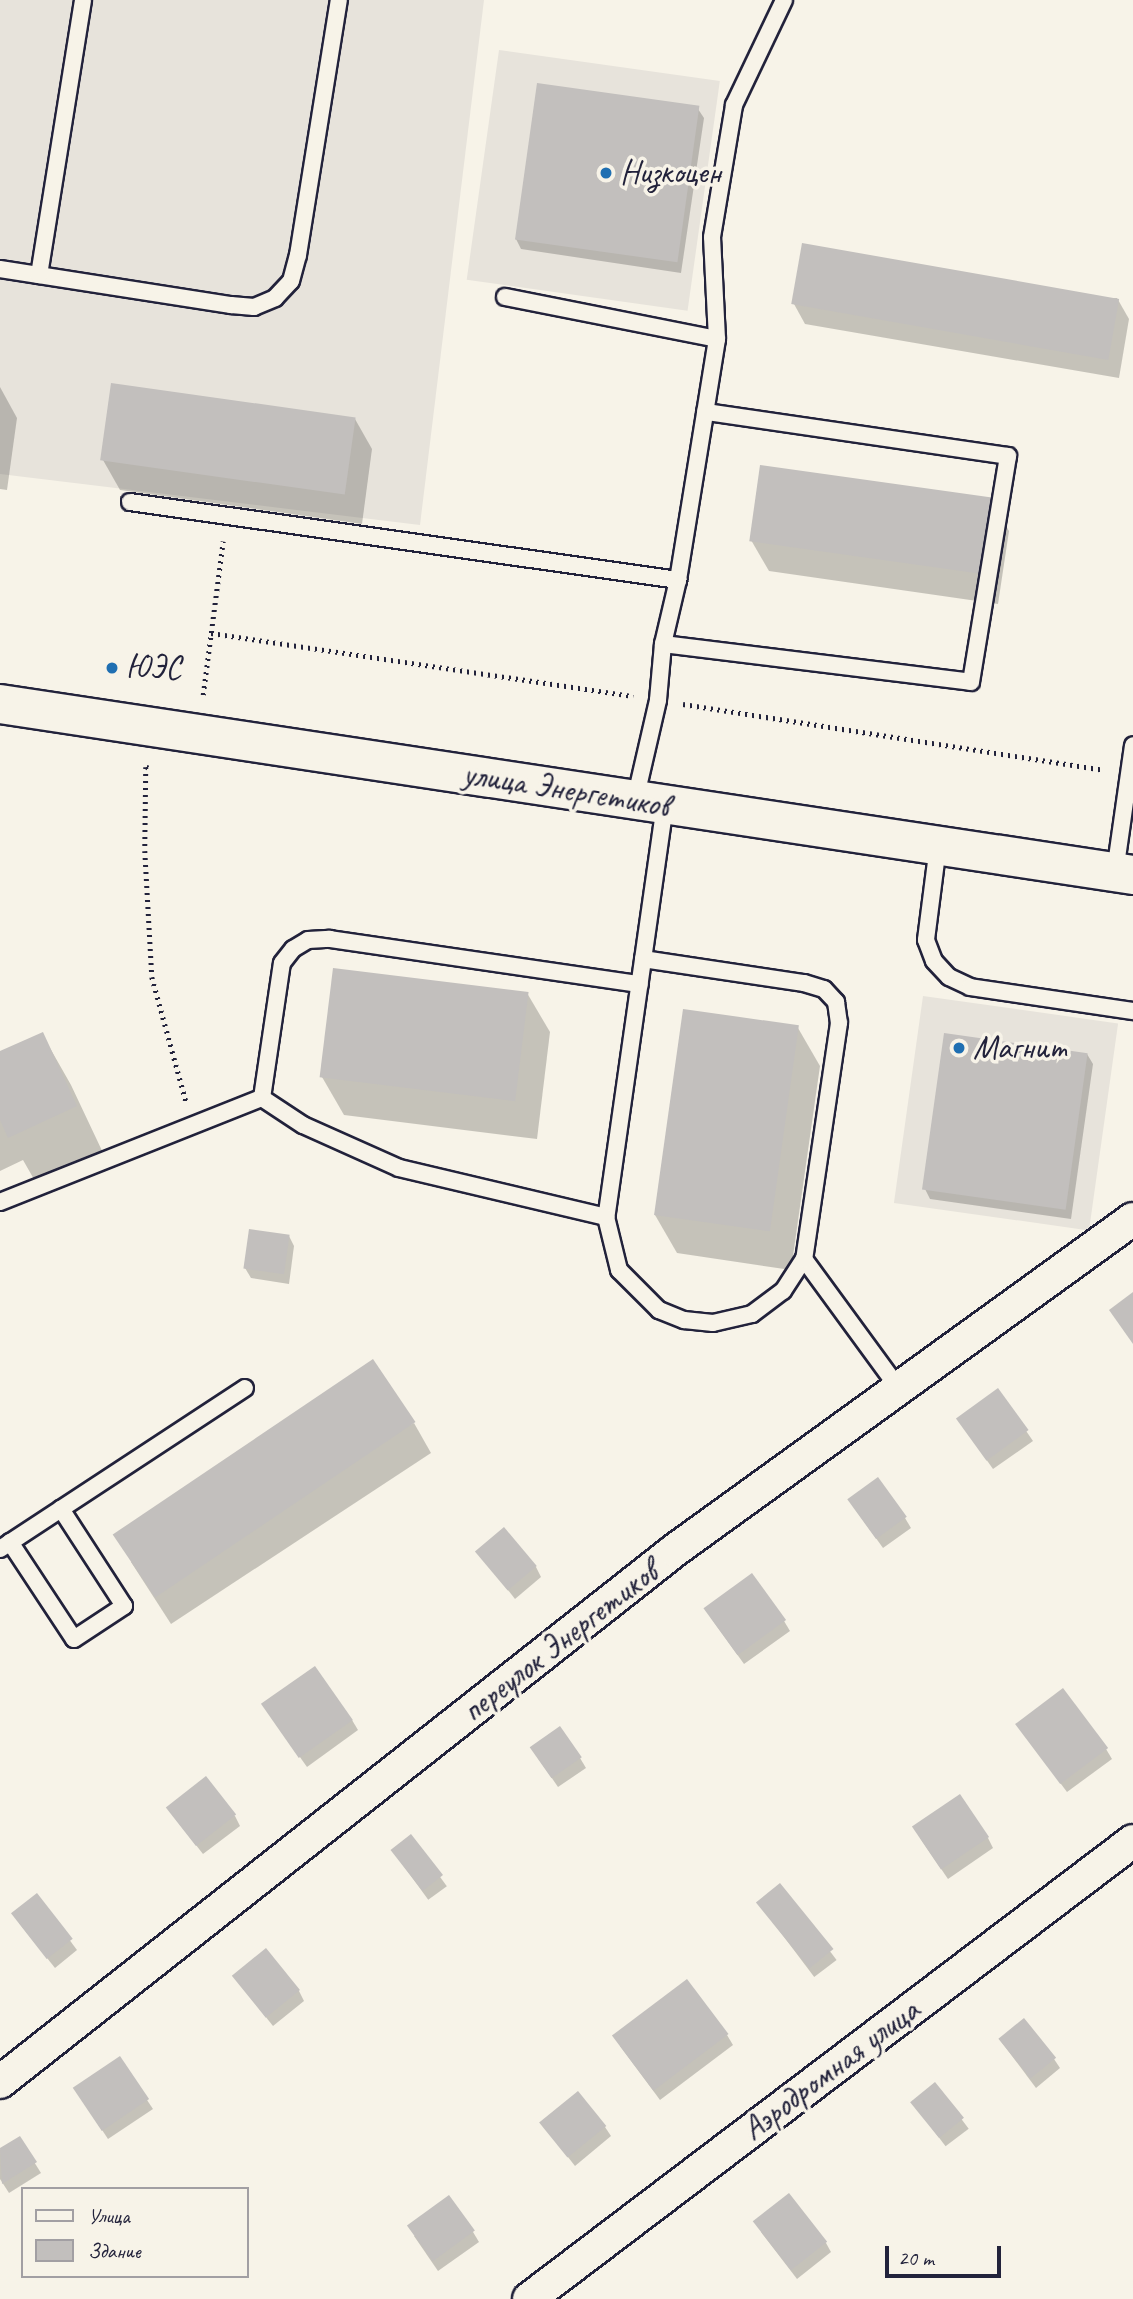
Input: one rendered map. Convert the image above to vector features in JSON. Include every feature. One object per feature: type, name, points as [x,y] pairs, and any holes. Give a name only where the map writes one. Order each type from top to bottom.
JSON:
[{"type":"street","name":"улица Энергетиков","points":[[0,704],[1124,874]]},
{"type":"street","name":"переулок Энергетиков","points":[[0,2082],[675,1550],[1133,1219]]},
{"type":"street","name":"Аэродромная улица","points":[[529,2299],[1133,1841]]},
{"type":"lane","points":[[39,275],[83,0]]},
{"type":"lane","points":[[0,269],[231,305],[254,307],[275,298],[292,281],[298,255],[339,0]]},
{"type":"lane","points":[[643,959],[804,983],[824,989],[835,1002],[839,1023],[804,1259],[783,1291],[752,1314],[713,1323],[684,1320],[659,1310],[619,1270],[606,1217],[643,959],[650,802],[663,644],[678,579],[717,339],[712,237],[734,105],[784,0]]},
{"type":"lane","points":[[505,297],[717,339]]},
{"type":"lane","points":[[663,644],[971,682],[1008,456],[705,412]]},
{"type":"lane","points":[[130,502],[678,579]]},
{"type":"lane","points":[[1124,874],[1133,745]]},
{"type":"lane","points":[[938,846],[926,940],[934,961],[949,977],[970,987],[1133,1011]]},
{"type":"lane","points":[[261,1098],[282,963],[293,948],[308,940],[330,939],[640,984]]},
{"type":"lane","points":[[0,1202],[261,1098]]},
{"type":"lane","points":[[261,1098],[303,1125],[399,1168],[606,1217]]},
{"type":"lane","points":[[804,1259],[899,1389]]},
{"type":"lane","points":[[61,1509],[124,1606],[74,1639],[5,1546],[244,1388]]},
{"type":"path","points":[[202,706],[226,516]]},
{"type":"path","points":[[169,730],[164,770],[146,767],[145,851],[152,977],[183,1092],[196,1125]]},
{"type":"shaded area","points":[[0,0],[484,0],[420,525],[0,474]]},
{"type":"shaded area","points":[[499,50],[720,81],[688,311],[467,280]]},
{"type":"shaded area","points":[[923,996],[1118,1023],[1089,1230],[894,1203]]},
{"type":"building","name":"Низкоцен","points":[[537,83],[699,106],[677,262],[515,239]]},
{"type":"building","points":[[802,243],[1119,299],[1108,360],[791,304]]},
{"type":"building","points":[[111,383],[356,417],[345,495],[100,460]]},
{"type":"building","points":[[760,465],[992,498],[981,574],[749,541]]},
{"type":"building","points":[[333,968],[529,992],[515,1101],[320,1077]]},
{"type":"building","points":[[683,1009],[799,1025],[770,1231],[654,1215]]},
{"type":"building","points":[[43,1032],[77,1106],[8,1138],[0,1120],[0,1051]]},
{"type":"building","points":[[944,1033],[1088,1053],[1066,1210],[922,1189]]},
{"type":"building","points":[[249,1229],[290,1235],[284,1274],[243,1269]]},
{"type":"building","points":[[1133,1292],[1133,1344],[1109,1310]]},
{"type":"building","points":[[373,1359],[415,1422],[155,1598],[113,1535]]},
{"type":"building","points":[[998,1388],[1029,1430],[986,1461],[956,1419]]},
{"type":"building","points":[[878,1477],[907,1517],[876,1539],[847,1499]]},
{"type":"building","points":[[504,1527],[537,1566],[508,1590],[475,1551]]},
{"type":"building","points":[[752,1573],[786,1620],[738,1655],[703,1608]]},
{"type":"building","points":[[315,1666],[353,1720],[299,1758],[261,1704]]},
{"type":"building","points":[[1063,1688],[1108,1748],[1060,1784],[1015,1724]]},
{"type":"building","points":[[560,1726],[582,1757],[551,1778],[530,1747]]},
{"type":"building","points":[[206,1776],[236,1815],[196,1846],[166,1807]]},
{"type":"building","points":[[960,1794],[989,1837],[941,1870],[912,1826]]},
{"type":"building","points":[[411,1834],[443,1875],[423,1891],[391,1850]]},
{"type":"building","points":[[780,1883],[833,1949],[809,1969],[756,1903]]},
{"type":"building","points":[[37,1893],[73,1939],[47,1959],[11,1913]]},
{"type":"building","points":[[266,1948],[300,1990],[266,2018],[232,1976]]},
{"type":"building","points":[[687,1979],[729,2034],[653,2091],[612,2036]]},
{"type":"building","points":[[1024,2018],[1056,2058],[1030,2078],[998,2039]]},
{"type":"building","points":[[120,2056],[149,2099],[102,2131],[73,2088]]},
{"type":"building","points":[[935,2082],[964,2118],[939,2138],[910,2102]]},
{"type":"building","points":[[578,2091],[606,2126],[567,2157],[539,2122]]},
{"type":"building","points":[[20,2136],[37,2162],[2,2184],[0,2148]]},
{"type":"building","points":[[789,2193],[827,2242],[791,2270],[753,2221]]},
{"type":"building","points":[[449,2195],[475,2231],[433,2261],[407,2226]]},
{"type":"place","name":"Низкоцен","points":[[606,173]]},
{"type":"place","name":"ЮЭС","points":[[112,668]]},
{"type":"place","name":"Магнит","points":[[959,1048]]}]
